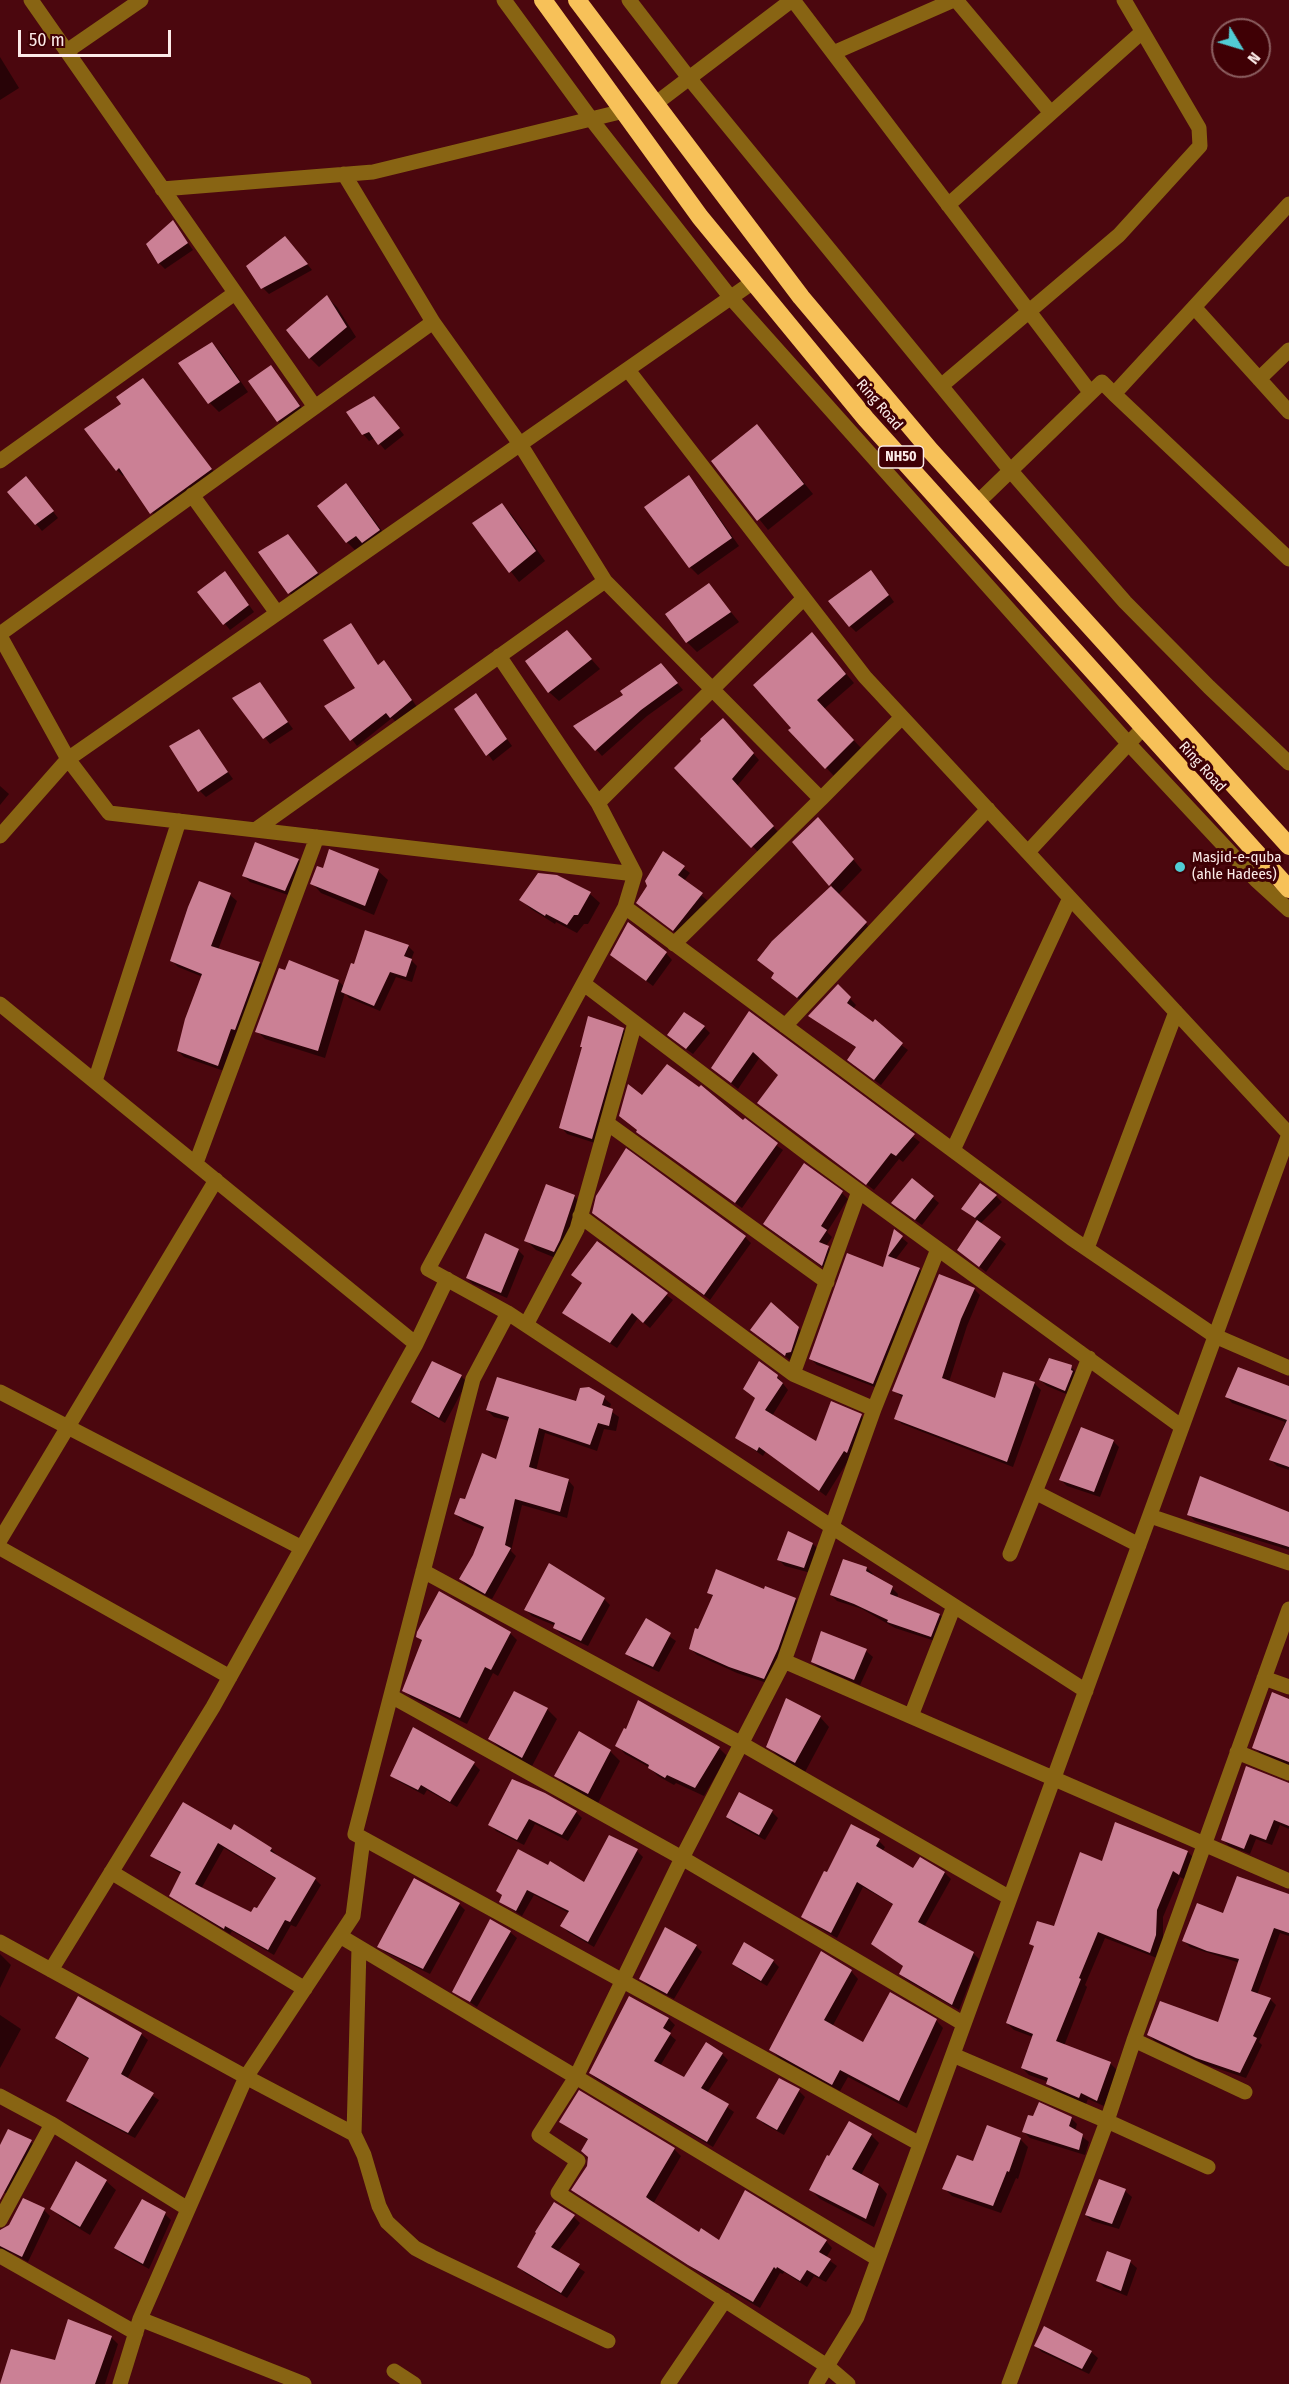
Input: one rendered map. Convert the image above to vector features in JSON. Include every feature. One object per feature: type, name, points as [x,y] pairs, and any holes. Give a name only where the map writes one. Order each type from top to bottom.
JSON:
[{"type":"highway","name":"Ring Road","points":[[543,0],[700,217],[866,419],[1289,889]]},
{"type":"highway","name":"Ring Road","points":[[577,0],[801,297],[930,450],[1289,846]]},
{"type":"street","points":[[31,0],[315,407]]},
{"type":"street","points":[[67,51],[141,0]]},
{"type":"street","points":[[504,0],[591,119],[731,298],[1128,744],[1256,880],[1289,910]]},
{"type":"street","points":[[629,0],[689,78],[1010,470],[1125,602],[1289,763]]},
{"type":"street","points":[[655,104],[793,0],[1090,393]]},
{"type":"street","points":[[833,53],[955,0],[1051,113]]},
{"type":"street","points":[[941,386],[1030,313],[1119,235],[1200,146],[1199,128],[1124,0]]},
{"type":"street","points":[[948,205],[1142,32]]},
{"type":"street","points":[[162,189],[374,172],[624,111]]},
{"type":"street","points":[[344,174],[433,322],[520,444],[605,581],[712,692],[821,799]]},
{"type":"street","points":[[1114,394],[1289,204]]},
{"type":"street","points":[[0,836],[68,759],[753,282]]},
{"type":"street","points":[[0,460],[235,293]]},
{"type":"street","points":[[1194,307],[1289,412]]},
{"type":"street","points":[[433,322],[0,635],[68,759],[109,813],[635,874]]},
{"type":"street","points":[[1259,379],[1289,350]]},
{"type":"street","points":[[627,370],[865,677],[1289,1134],[857,2316],[816,2384]]},
{"type":"street","points":[[978,502],[1102,382],[1289,559]]},
{"type":"street","points":[[192,495],[277,613]]},
{"type":"street","points":[[255,830],[605,581]]},
{"type":"street","points":[[598,804],[804,598]]},
{"type":"street","points":[[499,656],[598,804],[635,874],[625,907],[428,1269],[508,1313],[1086,1691]]},
{"type":"street","points":[[674,944],[902,717]]},
{"type":"street","points":[[1028,852],[1143,728]]},
{"type":"street","points":[[785,1026],[988,809]]},
{"type":"street","points":[[95,1081],[179,821]]},
{"type":"street","points":[[196,1163],[317,837]]},
{"type":"street","points":[[953,1150],[1070,898]]},
{"type":"street","points":[[625,907],[1087,1248],[1215,1336],[1289,1368]]},
{"type":"street","points":[[584,984],[859,1191],[1182,1426]]},
{"type":"street","points":[[0,1004],[416,1344]]},
{"type":"street","points":[[1087,1248],[1176,1012]]},
{"type":"street","points":[[526,1325],[577,1229],[635,1023]]},
{"type":"street","points":[[607,1123],[826,1282]]},
{"type":"street","points":[[1279,1162],[1289,1176]]},
{"type":"street","points":[[0,1540],[216,1180]]},
{"type":"street","points":[[793,1374],[859,1191]]},
{"type":"street","points":[[580,1216],[793,1374],[874,1408]]},
{"type":"street","points":[[848,2384],[827,2366],[558,2193],[578,2161],[538,2135],[576,2077],[682,1858],[784,1661],[874,1408],[938,1249]]},
{"type":"street","points":[[51,1970],[230,1677],[416,1344],[447,1279]]},
{"type":"street","points":[[508,1313],[473,1379],[355,1834],[920,2144]]},
{"type":"street","points":[[1010,1554],[1089,1358]]},
{"type":"street","points":[[0,1392],[302,1548]]},
{"type":"street","points":[[1035,1492],[1139,1545]]},
{"type":"street","points":[[1150,1516],[1289,1563]]},
{"type":"street","points":[[0,1548],[230,1677]]},
{"type":"street","points":[[423,1571],[742,1744],[1010,1898]]},
{"type":"street","points":[[911,1716],[954,1606]]},
{"type":"street","points":[[1009,2384],[1107,2121],[1289,1609]]},
{"type":"street","points":[[784,1661],[1289,1881]]},
{"type":"street","points":[[1264,1678],[1289,1687]]},
{"type":"street","points":[[391,1696],[682,1858],[964,2024]]},
{"type":"street","points":[[1237,1752],[1289,1773]]},
{"type":"street","points":[[120,2384],[138,2326],[246,2077],[353,1916],[363,1839]]},
{"type":"street","points":[[111,1872],[305,1989]]},
{"type":"street","points":[[340,1936],[878,2259]]},
{"type":"street","points":[[0,1941],[354,2134]]},
{"type":"street","points":[[359,1948],[354,2134],[367,2161],[379,2206],[387,2222],[407,2241],[432,2257],[608,2341]]},
{"type":"street","points":[[1134,2040],[1245,2092]]},
{"type":"street","points":[[952,2055],[1208,2167]]},
{"type":"street","points":[[0,2096],[52,2124],[188,2209]]},
{"type":"street","points":[[0,2220],[52,2124]]},
{"type":"street","points":[[0,2256],[138,2326],[304,2384]]},
{"type":"street","points":[[668,2384],[725,2300]]},
{"type":"street","points":[[394,2371],[414,2384]]},
{"type":"building","points":[[173,220],[188,243],[158,264],[146,244]]},
{"type":"building","points":[[285,236],[308,264],[261,289],[246,266]]},
{"type":"building","points":[[327,295],[347,327],[309,359],[286,330]]},
{"type":"building","points":[[212,342],[240,382],[208,404],[178,363]]},
{"type":"building","points":[[271,365],[300,406],[277,422],[248,381]]},
{"type":"building","points":[[143,378],[212,469],[150,514],[119,468],[116,471],[84,429],[121,404],[116,397]]},
{"type":"building","points":[[374,396],[400,428],[378,445],[369,432],[362,435],[346,412]]},
{"type":"building","points":[[757,424],[804,484],[757,521],[711,461]]},
{"type":"building","points":[[689,475],[732,538],[689,568],[644,507]]},
{"type":"building","points":[[26,476],[54,511],[35,525],[7,492]]},
{"type":"building","points":[[346,483],[380,530],[362,543],[356,536],[346,543],[317,506]]},
{"type":"building","points":[[502,503],[536,551],[509,573],[472,523]]},
{"type":"building","points":[[288,534],[318,573],[288,594],[258,552]]},
{"type":"building","points":[[871,570],[889,595],[849,627],[828,601]]},
{"type":"building","points":[[225,571],[249,605],[223,625],[197,592]]},
{"type":"building","points":[[709,583],[731,612],[686,643],[665,614]]},
{"type":"building","points":[[351,623],[378,665],[384,660],[412,700],[390,718],[386,713],[350,741],[324,706],[355,688],[323,640]]},
{"type":"building","points":[[567,630],[592,659],[548,693],[525,661]]},
{"type":"building","points":[[812,632],[846,674],[817,700],[854,740],[825,769],[788,730],[791,728],[753,685]]},
{"type":"building","points":[[661,663],[678,683],[641,710],[595,751],[573,726],[623,695],[620,691]]},
{"type":"building","points":[[260,682],[288,722],[263,739],[232,698]]},
{"type":"building","points":[[476,693],[507,739],[486,756],[454,709]]},
{"type":"building","points":[[723,718],[754,753],[732,779],[774,826],[751,848],[674,768]]},
{"type":"building","points":[[199,729],[228,772],[198,792],[169,746]]},
{"type":"building","points":[[818,817],[854,859],[829,886],[792,842]]},
{"type":"building","points":[[255,842],[299,859],[285,891],[242,876]]},
{"type":"building","points":[[329,849],[379,869],[365,906],[310,884],[317,866],[323,868]]},
{"type":"building","points":[[663,851],[685,866],[678,875],[703,893],[673,931],[636,903],[647,886],[645,881]]},
{"type":"building","points":[[538,873],[557,875],[591,892],[578,915],[574,915],[567,925],[546,914],[545,916],[519,900]]},
{"type":"building","points":[[199,881],[231,893],[211,946],[260,962],[235,1030],[231,1029],[218,1066],[177,1051],[185,1019],[202,974],[170,961]]},
{"type":"building","points":[[831,886],[867,922],[797,998],[771,978],[774,973],[757,960],[772,941]]},
{"type":"building","points":[[628,922],[667,952],[646,981],[610,955]]},
{"type":"building","points":[[365,930],[409,945],[404,956],[412,959],[406,977],[390,972],[374,1006],[341,992],[351,963],[354,964]]},
{"type":"building","points":[[289,960],[339,980],[318,1051],[255,1032],[279,968],[285,970]]},
{"type":"building","points":[[838,984],[851,997],[847,1003],[873,1022],[875,1019],[903,1043],[874,1080],[847,1060],[856,1047],[808,1016]]},
{"type":"building","points":[[749,1011],[915,1134],[896,1156],[891,1153],[866,1185],[757,1103],[778,1075],[753,1052],[731,1083],[711,1068]]},
{"type":"building","points":[[684,1012],[705,1026],[686,1049],[667,1035]]},
{"type":"building","points":[[588,1016],[624,1028],[592,1139],[559,1128],[582,1047],[580,1047]]},
{"type":"building","points":[[667,1064],[699,1087],[701,1085],[743,1120],[745,1118],[778,1143],[735,1203],[636,1132],[637,1130],[619,1116],[628,1084],[642,1095]]},
{"type":"building","points":[[626,1148],[746,1236],[704,1295],[592,1213],[596,1196]]},
{"type":"building","points":[[804,1163],[843,1191],[821,1226],[827,1230],[819,1242],[829,1246],[822,1266],[763,1224]]},
{"type":"building","points":[[912,1178],[934,1196],[915,1220],[891,1203]]},
{"type":"building","points":[[980,1183],[997,1195],[975,1218],[961,1209]]},
{"type":"building","points":[[546,1184],[575,1195],[554,1252],[524,1241]]},
{"type":"building","points":[[977,1220],[1001,1237],[979,1267],[957,1250]]},
{"type":"building","points":[[894,1229],[903,1236],[888,1256],[920,1268],[873,1384],[809,1359],[847,1253],[883,1267]]},
{"type":"building","points":[[485,1233],[519,1249],[501,1293],[466,1278]]},
{"type":"building","points":[[597,1241],[668,1293],[643,1323],[632,1313],[610,1343],[562,1313],[582,1283],[571,1275]]},
{"type":"building","points":[[939,1274],[975,1288],[961,1319],[942,1378],[995,1398],[1003,1372],[1035,1382],[1007,1462],[894,1419],[903,1395],[892,1391]]},
{"type":"building","points":[[771,1302],[799,1327],[791,1352],[786,1353],[785,1356],[750,1330]]},
{"type":"building","points":[[1049,1358],[1072,1365],[1071,1370],[1073,1371],[1065,1391],[1039,1380]]},
{"type":"building","points":[[432,1361],[462,1375],[439,1418],[411,1402]]},
{"type":"building","points":[[759,1361],[778,1375],[777,1378],[783,1383],[765,1410],[816,1441],[831,1401],[862,1414],[847,1453],[844,1451],[819,1491],[759,1447],[757,1451],[735,1438],[755,1398],[743,1389]]},
{"type":"building","points":[[1238,1367],[1289,1386],[1289,1467],[1269,1460],[1287,1420],[1225,1397]]},
{"type":"building","points":[[497,1377],[576,1401],[580,1388],[589,1387],[605,1396],[602,1405],[613,1409],[609,1426],[598,1423],[590,1445],[539,1428],[529,1467],[569,1479],[560,1512],[515,1499],[505,1545],[511,1548],[485,1594],[459,1579],[473,1555],[484,1527],[454,1514],[460,1498],[465,1499],[482,1453],[496,1459],[509,1417],[486,1410]]},
{"type":"building","points":[[1081,1427],[1114,1440],[1094,1492],[1059,1480]]},
{"type":"building","points":[[1200,1476],[1289,1512],[1289,1547],[1187,1515]]},
{"type":"building","points":[[788,1531],[813,1543],[804,1568],[777,1560]]},
{"type":"building","points":[[843,1559],[867,1567],[866,1571],[893,1586],[890,1594],[940,1614],[931,1637],[887,1622],[888,1620],[830,1595]]},
{"type":"building","points":[[549,1563],[605,1598],[581,1641],[553,1628],[555,1623],[524,1610]]},
{"type":"building","points":[[716,1569],[764,1589],[765,1586],[796,1598],[778,1649],[764,1679],[729,1667],[689,1649],[695,1628],[698,1629],[713,1595],[707,1593]]},
{"type":"building","points":[[439,1591],[511,1632],[491,1670],[485,1667],[460,1718],[402,1691],[422,1640],[416,1637],[417,1632]]},
{"type":"building","points":[[646,1618],[671,1633],[653,1667],[625,1654]]},
{"type":"building","points":[[821,1631],[867,1649],[854,1680],[811,1662]]},
{"type":"building","points":[[514,1691],[548,1708],[522,1758],[488,1739]]},
{"type":"building","points":[[1272,1692],[1289,1699],[1289,1762],[1252,1748]]},
{"type":"building","points":[[786,1698],[821,1716],[795,1763],[766,1747]]},
{"type":"building","points":[[638,1700],[720,1747],[695,1788],[667,1775],[665,1778],[648,1768],[649,1765],[615,1746],[624,1728],[626,1729]]},
{"type":"building","points":[[413,1727],[475,1762],[450,1802],[421,1785],[418,1790],[390,1776]]},
{"type":"building","points":[[579,1731],[611,1750],[588,1794],[554,1776]]},
{"type":"building","points":[[1246,1766],[1289,1783],[1289,1826],[1274,1820],[1266,1840],[1250,1834],[1244,1849],[1221,1840]]},
{"type":"building","points":[[512,1779],[545,1793],[577,1811],[562,1835],[529,1819],[517,1840],[488,1825]]},
{"type":"building","points":[[739,1792],[773,1810],[759,1835],[726,1817]]},
{"type":"building","points":[[183,1802],[231,1830],[234,1824],[272,1848],[270,1851],[316,1878],[290,1922],[285,1920],[268,1950],[225,1926],[224,1929],[169,1896],[181,1872],[150,1856]],"holes":[[[218,1843],[276,1878],[257,1908],[254,1907],[251,1912],[195,1884]]]},
{"type":"building","points":[[1115,1822],[1188,1851],[1179,1875],[1173,1871],[1157,1910],[1156,1935],[1150,1953],[1098,1932],[1056,2041],[1111,2062],[1097,2101],[1081,2093],[1079,2098],[1046,2084],[1048,2078],[1021,2068],[1033,2034],[1006,2023],[1034,1946],[1029,1944],[1037,1921],[1054,1926],[1080,1852],[1102,1861]]},
{"type":"building","points":[[851,1824],[880,1839],[876,1846],[913,1868],[920,1857],[945,1872],[918,1922],[974,1952],[952,2005],[899,1974],[903,1966],[871,1944],[893,1904],[857,1882],[831,1933],[801,1917]]},
{"type":"building","points":[[609,1835],[638,1849],[588,1942],[560,1926],[569,1911],[527,1890],[516,1911],[499,1902],[502,1895],[496,1891],[518,1849],[548,1865],[550,1861],[584,1882]]},
{"type":"building","points":[[1237,1876],[1289,1894],[1289,1933],[1274,1928],[1251,1991],[1271,1998],[1253,2036],[1257,2038],[1240,2073],[1196,2058],[1147,2035],[1160,2001],[1218,2022],[1239,1959],[1207,1951],[1182,1941],[1197,1903],[1223,1913]]},
{"type":"building","points":[[414,1878],[460,1903],[423,1969],[377,1947]]},
{"type":"building","points":[[490,1919],[511,1931],[470,2002],[452,1992]]},
{"type":"building","points":[[665,1927],[697,1945],[667,1994],[639,1979]]},
{"type":"building","points":[[744,1942],[774,1960],[761,1981],[732,1964]]},
{"type":"building","points":[[821,1951],[852,1970],[824,2020],[863,2042],[890,1992],[937,2019],[899,2101],[840,2070],[832,2085],[769,2050]]},
{"type":"building","points":[[78,1996],[142,2033],[121,2074],[154,2093],[128,2133],[66,2101],[89,2058],[55,2038]]},
{"type":"building","points":[[629,1996],[669,2018],[663,2028],[671,2033],[654,2061],[684,2077],[706,2042],[723,2053],[701,2088],[729,2104],[707,2142],[589,2073]]},
{"type":"building","points":[[779,2078],[800,2089],[777,2130],[756,2118]]},
{"type":"building","points":[[579,2090],[675,2148],[646,2197],[699,2232],[701,2228],[719,2240],[745,2190],[827,2240],[819,2252],[831,2259],[819,2277],[807,2270],[800,2281],[774,2267],[753,2302],[688,2265],[571,2190],[587,2166],[588,2157],[581,2151],[588,2139],[559,2122]]},
{"type":"building","points":[[1039,2102],[1072,2117],[1069,2126],[1083,2134],[1079,2150],[1022,2132],[1028,2115],[1033,2116]]},
{"type":"building","points":[[849,2121],[872,2134],[852,2169],[879,2184],[866,2219],[809,2190],[827,2155],[829,2156]]},
{"type":"building","points":[[987,2125],[1021,2138],[1009,2172],[1007,2171],[993,2206],[942,2189],[957,2155],[973,2161]]},
{"type":"building","points":[[8,2129],[32,2140],[0,2200],[0,2145]]},
{"type":"building","points":[[76,2161],[107,2180],[80,2227],[50,2209]]},
{"type":"building","points":[[1099,2179],[1126,2189],[1112,2224],[1085,2215]]},
{"type":"building","points":[[23,2198],[45,2208],[22,2257],[0,2246],[0,2230],[9,2225]]},
{"type":"building","points":[[142,2199],[166,2212],[143,2264],[114,2248]]},
{"type":"building","points":[[554,2202],[575,2215],[551,2247],[580,2264],[561,2293],[517,2267]]},
{"type":"building","points":[[1107,2251],[1131,2260],[1121,2291],[1096,2281]]},
{"type":"building","points":[[68,2319],[112,2336],[95,2384],[0,2384],[11,2349],[55,2360]]},
{"type":"building","points":[[1044,2326],[1092,2351],[1082,2369],[1034,2346]]},
{"type":"place","name":"Masjid-e-quba (ahle Hadees)","points":[[1180,867]]}]
